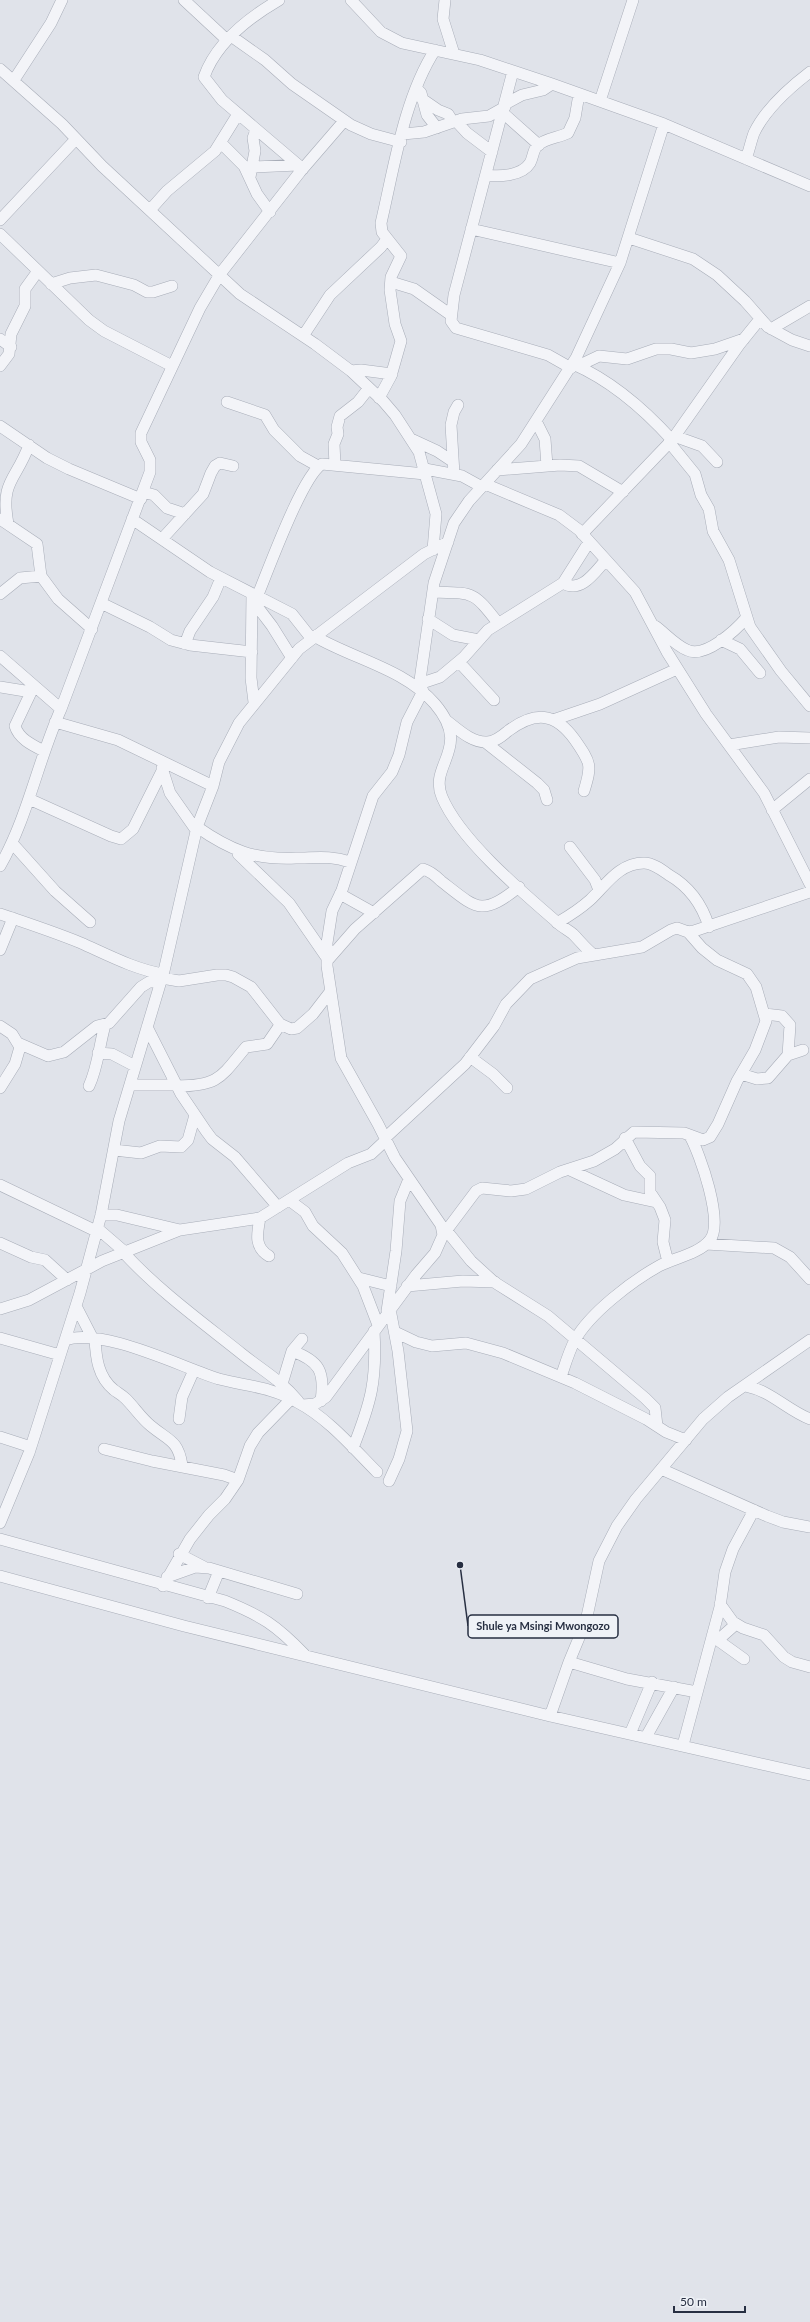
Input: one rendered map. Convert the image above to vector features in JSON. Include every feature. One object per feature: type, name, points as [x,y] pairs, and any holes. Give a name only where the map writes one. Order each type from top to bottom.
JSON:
[{"type":"street","points":[[14,80],[50,23],[62,0]]},
{"type":"street","points":[[184,0],[229,38],[266,60],[292,84],[344,121],[371,134],[402,138],[455,121],[489,116],[504,108],[522,95],[543,90],[552,84]]},
{"type":"street","points":[[279,0],[217,49],[204,77],[222,100],[300,167]]},
{"type":"street","points":[[351,0],[380,32],[402,43],[454,54],[552,84],[664,124],[746,159],[807,181]]},
{"type":"street","points":[[445,0],[443,19],[454,54]]},
{"type":"street","points":[[600,101],[633,0]]},
{"type":"street","points":[[379,398],[392,374],[401,341],[392,308],[390,282],[401,256],[382,232],[381,223],[402,138],[420,94],[427,63],[435,50]]},
{"type":"street","points":[[0,69],[14,80],[240,294],[303,336],[351,371],[395,415],[419,452],[425,472],[428,492],[436,514],[433,550]]},
{"type":"street","points":[[513,71],[471,229],[451,315],[451,321],[456,328],[548,355],[574,366],[621,391],[672,439],[695,474],[701,495],[709,509],[713,531],[729,560],[750,627],[781,671],[810,706]]},
{"type":"street","points":[[746,159],[754,133],[767,112],[784,94],[810,72]]},
{"type":"street","points":[[420,94],[438,110],[448,114],[467,133],[492,152]]},
{"type":"street","points":[[420,94],[427,115],[437,128]]},
{"type":"street","points":[[486,175],[507,175],[528,166],[536,147],[544,141],[568,133],[575,118],[579,94]]},
{"type":"street","points":[[504,108],[539,145]]},
{"type":"street","points":[[150,210],[167,191],[215,151],[238,114]]},
{"type":"street","points":[[0,866],[12,843],[29,800],[44,751],[92,629],[150,472],[150,460],[141,442],[141,433],[200,308],[220,274],[270,212],[300,167],[344,121]]},
{"type":"street","points":[[656,1426],[654,1408],[651,1404],[612,1369],[575,1340],[548,1316],[495,1282],[471,1261],[444,1233],[436,1217],[408,1179],[395,1158],[341,1058],[330,992],[327,960],[329,924],[350,862],[373,796],[392,772],[399,755],[407,722],[420,687],[433,592],[448,542],[458,518],[468,501],[499,470],[521,444],[574,366],[620,263],[664,124]]},
{"type":"street","points":[[256,130],[253,138],[255,146],[251,172],[257,194],[270,212]]},
{"type":"street","points":[[0,220],[76,139]]},
{"type":"street","points":[[221,143],[251,172],[300,167]]},
{"type":"street","points":[[471,229],[620,263]]},
{"type":"street","points":[[0,234],[89,320],[104,331],[172,366]]},
{"type":"street","points":[[629,238],[693,259],[728,285],[771,329],[792,340],[810,346]]},
{"type":"street","points":[[303,336],[330,295],[381,247],[387,239]]},
{"type":"street","points":[[0,366],[9,354],[11,347],[11,334],[25,306],[25,289],[38,271]]},
{"type":"street","points":[[51,284],[70,278],[96,275],[134,285],[147,292],[153,292],[172,286]]},
{"type":"street","points":[[390,282],[414,289],[451,315]]},
{"type":"street","points":[[771,329],[810,306]]},
{"type":"street","points":[[420,687],[440,677],[498,623],[563,582],[586,538],[623,492],[672,439],[760,319]]},
{"type":"street","points":[[0,339],[11,347]]},
{"type":"street","points":[[574,366],[599,356],[627,359],[656,349],[671,349],[691,353],[714,349],[744,339]]},
{"type":"street","points":[[351,371],[361,370],[392,374]]},
{"type":"street","points":[[335,465],[334,444],[338,434],[337,427],[340,416],[358,402],[369,388]]},
{"type":"street","points":[[227,402],[265,415],[274,430],[300,456],[318,466]]},
{"type":"street","points":[[454,474],[452,461],[451,419],[458,405]]},
{"type":"street","points":[[536,421],[545,438],[547,466]]},
{"type":"street","points":[[0,426],[69,469],[142,496],[154,495],[167,508],[185,514]]},
{"type":"street","points":[[410,439],[452,461]]},
{"type":"street","points":[[672,439],[702,446],[717,462]]},
{"type":"street","points":[[29,445],[12,476],[3,500],[4,521],[37,544],[41,576],[58,599],[92,629]]},
{"type":"street","points":[[162,539],[203,494],[215,466],[220,463],[233,466]]},
{"type":"street","points":[[254,702],[251,678],[254,598],[308,478],[318,466],[322,464],[454,474],[504,491],[560,515],[586,538],[605,561],[635,592],[677,669],[716,730],[764,793],[810,884]]},
{"type":"street","points":[[499,470],[547,466],[579,466],[623,492]]},
{"type":"street","points":[[499,470],[504,491]]},
{"type":"street","points":[[132,519],[181,554],[254,598],[296,616],[313,637],[420,687],[447,721],[472,739],[485,742],[544,790],[547,800]]},
{"type":"street","points":[[0,1523],[31,1447],[76,1306],[101,1215],[114,1150],[130,1085],[162,978],[196,828],[213,786],[219,762],[239,723],[254,702],[292,658],[313,637],[339,621],[424,554],[448,542]]},
{"type":"street","points":[[563,582],[568,586],[578,586],[586,581],[605,561]]},
{"type":"street","points":[[0,594],[20,578],[41,576]]},
{"type":"street","points":[[185,644],[190,631],[213,597],[221,578]]},
{"type":"street","points":[[433,592],[467,593],[476,597],[498,623]]},
{"type":"street","points":[[254,598],[292,658]]},
{"type":"street","points":[[101,603],[150,627],[171,640],[185,644],[252,652]]},
{"type":"street","points":[[652,625],[691,652],[709,648],[721,640],[746,617]]},
{"type":"street","points":[[428,620],[456,635],[479,640]]},
{"type":"street","points":[[456,635],[461,659],[494,700]]},
{"type":"street","points":[[721,640],[740,649],[760,673]]},
{"type":"street","points":[[0,656],[32,689],[61,709]]},
{"type":"street","points":[[553,720],[600,704],[677,669]]},
{"type":"street","points":[[0,686],[32,689]]},
{"type":"street","points":[[32,689],[15,726],[17,733],[24,740],[44,751]]},
{"type":"street","points":[[485,742],[497,739],[524,720],[541,716],[553,720],[567,729],[588,761],[590,770],[584,791]]},
{"type":"street","points":[[447,721],[451,733],[450,748],[440,776],[442,796],[469,837],[497,868],[558,923],[573,934],[594,955]]},
{"type":"street","points":[[55,722],[118,740],[161,765],[213,786]]},
{"type":"street","points":[[728,745],[772,738],[810,738]]},
{"type":"street","points":[[161,765],[170,793],[196,828],[221,844],[252,856],[295,858],[323,856],[350,862]]},
{"type":"street","points":[[29,800],[121,839],[133,829],[161,765]]},
{"type":"street","points":[[772,810],[810,779]]},
{"type":"street","points":[[12,843],[55,891],[90,922]]},
{"type":"street","points":[[570,847],[595,880],[599,890]]},
{"type":"street","points":[[235,850],[289,903],[327,960]]},
{"type":"street","points":[[558,923],[571,915],[616,873],[630,866],[644,863],[651,864],[684,886],[697,899],[709,926]]},
{"type":"street","points":[[327,960],[355,929],[374,913],[389,897],[423,870],[433,874],[473,903],[481,906],[488,907],[499,902],[519,887]]},
{"type":"street","points":[[688,932],[810,892]]},
{"type":"street","points":[[340,894],[374,913]]},
{"type":"street","points":[[0,914],[63,936],[110,957],[149,971],[162,978],[179,981],[226,974],[243,981],[256,992],[280,1024],[285,1028],[297,1028],[313,1014],[330,992]]},
{"type":"street","points":[[0,950],[12,918]]},
{"type":"street","points":[[0,1309],[29,1300],[50,1287],[86,1270],[180,1230],[260,1218],[348,1163],[371,1154],[470,1057],[494,1026],[506,1004],[530,979],[577,958],[642,948],[671,930],[677,928],[688,932],[702,948],[716,960],[747,974],[756,987],[766,1021],[755,1050],[710,1137],[703,1140],[676,1132],[634,1132],[625,1138],[615,1149],[594,1161],[526,1189],[511,1191],[482,1188],[476,1191],[444,1233],[435,1253],[388,1311],[321,1402]]},
{"type":"street","points":[[90,1086],[95,1074],[98,1053],[105,1025],[141,987],[149,982],[162,978]]},
{"type":"street","points":[[765,1014],[782,1016],[790,1025],[788,1056]]},
{"type":"street","points":[[130,1085],[202,1085],[216,1081],[225,1074],[246,1047],[267,1044],[280,1024]]},
{"type":"street","points":[[18,1043],[41,1054],[55,1055],[64,1052],[97,1026],[105,1025]]},
{"type":"street","points":[[0,1026],[12,1034],[20,1046],[15,1064],[0,1088]]},
{"type":"street","points":[[147,1027],[177,1086],[212,1139],[235,1157],[278,1207]]},
{"type":"street","points":[[742,1074],[757,1078],[768,1078],[788,1056],[803,1050]]},
{"type":"street","points":[[98,1053],[112,1054],[135,1066]]},
{"type":"street","points":[[470,1057],[494,1074],[507,1088]]},
{"type":"street","points":[[114,1150],[141,1153],[160,1146],[181,1147],[188,1140],[195,1114]]},
{"type":"street","points":[[690,1136],[698,1150],[711,1198],[714,1223],[713,1234],[706,1244]]},
{"type":"street","points":[[625,1138],[640,1166],[650,1176],[650,1192],[665,1220],[663,1242],[668,1262]]},
{"type":"street","points":[[570,1170],[624,1194],[656,1202]]},
{"type":"street","points":[[389,1481],[399,1459],[407,1431],[395,1332],[388,1311],[400,1201],[408,1179]]},
{"type":"street","points":[[0,1184],[97,1229],[125,1253],[142,1273],[182,1307],[282,1384],[297,1402]]},
{"type":"street","points":[[289,1200],[305,1212],[313,1226],[342,1252],[359,1278],[376,1328],[375,1374],[371,1399],[353,1448]]},
{"type":"street","points":[[101,1215],[117,1215],[180,1230]]},
{"type":"street","points":[[260,1218],[258,1244],[261,1250],[270,1256]]},
{"type":"street","points":[[0,1243],[31,1257],[45,1260],[67,1280]]},
{"type":"street","points":[[561,1377],[575,1340],[588,1322],[612,1301],[658,1266],[706,1244],[774,1248],[790,1257],[810,1279]]},
{"type":"street","points":[[359,1278],[391,1286],[407,1287],[463,1280],[495,1282]]},
{"type":"street","points":[[76,1306],[94,1339],[100,1373],[106,1381],[125,1398],[142,1419],[171,1440],[180,1452],[182,1465]]},
{"type":"street","points":[[395,1332],[416,1342],[432,1346],[466,1342],[503,1352],[561,1377],[646,1418],[666,1432],[686,1440]]},
{"type":"street","points":[[0,1338],[60,1355]]},
{"type":"street","points":[[65,1340],[74,1338],[108,1340],[220,1379],[260,1386],[297,1402],[331,1427],[377,1472]]},
{"type":"street","points":[[282,1384],[292,1351],[302,1339]]},
{"type":"street","points":[[550,1716],[569,1662],[586,1621],[599,1561],[607,1543],[636,1499],[703,1419],[728,1398],[810,1340]]},
{"type":"street","points":[[292,1351],[310,1358],[317,1365],[322,1382],[321,1402]]},
{"type":"street","points":[[179,1419],[182,1397],[194,1370]]},
{"type":"street","points":[[746,1386],[765,1391],[782,1405],[810,1419]]},
{"type":"street","points":[[165,1581],[179,1554],[238,1480],[250,1446],[258,1433],[297,1402],[321,1402]]},
{"type":"street","points":[[0,1437],[31,1447]]},
{"type":"street","points":[[104,1449],[152,1461],[182,1465],[238,1480]]},
{"type":"street","points":[[661,1469],[783,1522],[810,1527]]},
{"type":"street","points":[[683,1745],[697,1692],[715,1638],[725,1572],[733,1549],[754,1510]]},
{"type":"street","points":[[0,1539],[165,1581],[208,1598],[252,1612],[278,1628],[304,1654]]},
{"type":"street","points":[[179,1554],[205,1568]]},
{"type":"street","points":[[165,1581],[195,1567],[220,1571],[297,1594]]},
{"type":"street","points":[[208,1598],[220,1571]]},
{"type":"street","points":[[0,1576],[184,1626],[304,1654],[550,1716],[810,1774]]},
{"type":"street","points":[[720,1604],[736,1624],[764,1635],[784,1657],[792,1662],[810,1667]]},
{"type":"street","points":[[715,1638],[736,1624]]},
{"type":"street","points":[[715,1638],[744,1659]]},
{"type":"street","points":[[569,1662],[627,1679],[652,1682],[697,1692]]},
{"type":"street","points":[[630,1734],[652,1682]]},
{"type":"street","points":[[646,1737],[674,1687]]},
{"type":"place","name":"Shule ya Msingi Mwongozo","points":[[460,1565]]}]
